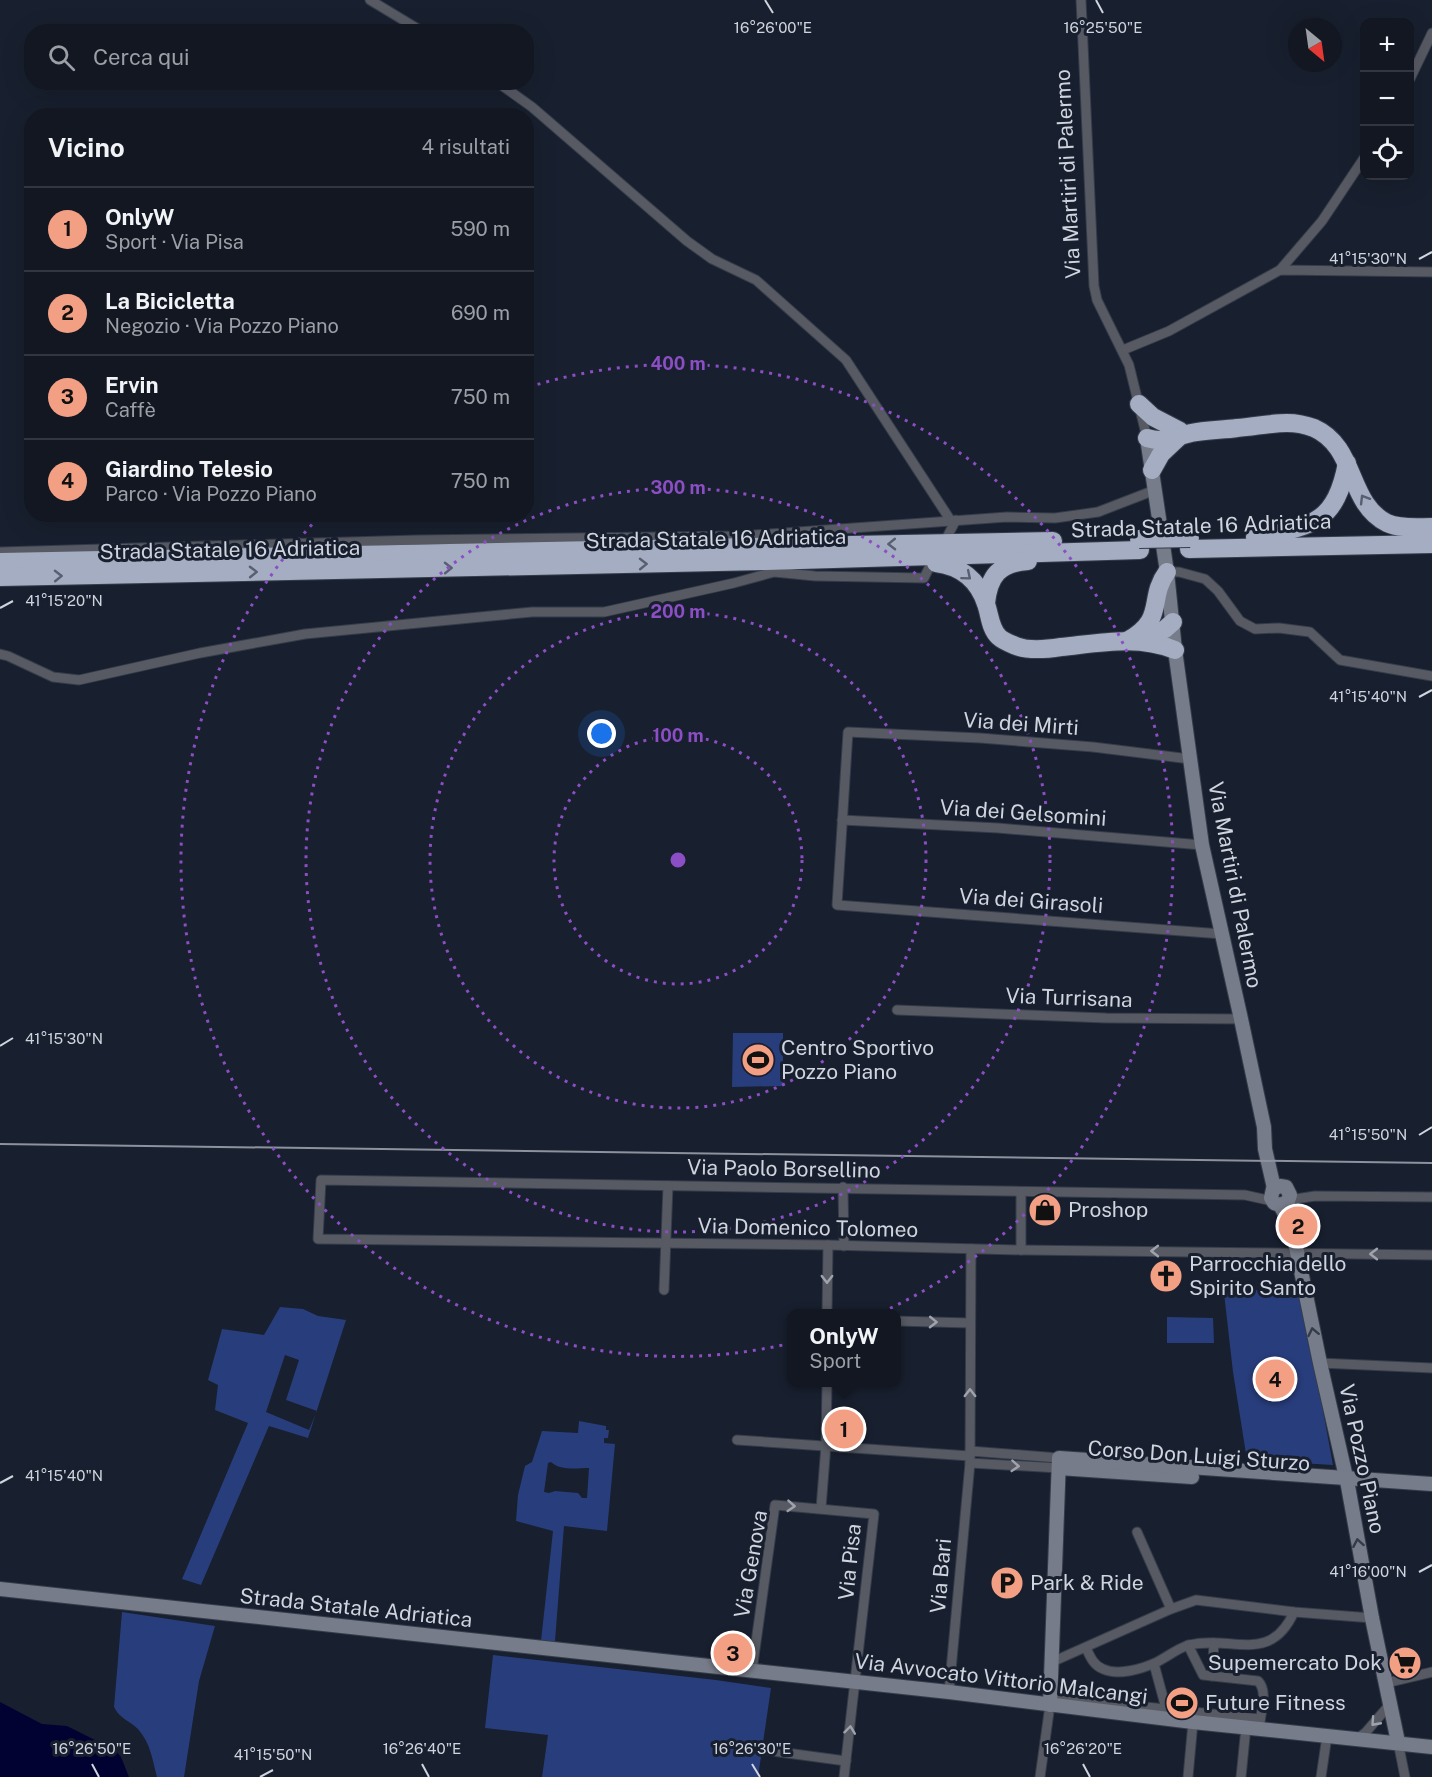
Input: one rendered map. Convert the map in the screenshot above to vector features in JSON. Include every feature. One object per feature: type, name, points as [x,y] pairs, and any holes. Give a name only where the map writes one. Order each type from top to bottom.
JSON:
[{"type":"highway","points":[[1139,404],[1153,417],[1184,434]]},
{"type":"highway","points":[[1147,438],[1163,431],[1184,434],[1288,423],[1312,428],[1329,437],[1342,452],[1362,499],[1373,514],[1388,524],[1432,527]]},
{"type":"highway","points":[[1152,470],[1161,454],[1184,434]]},
{"type":"highway","points":[[1255,537],[1305,527],[1321,517],[1336,501],[1343,485],[1347,463]]},
{"type":"highway","name":"Strada Statale 16 Adriatica","points":[[1189,543],[1255,537],[1432,532]]},
{"type":"highway","name":"Strada Statale 16 Adriatica","points":[[0,562],[1189,543],[1432,544]]},
{"type":"highway","name":"Strada Statale 16 Adriatica","points":[[0,577],[1117,552],[1140,545]]},
{"type":"highway","points":[[986,603],[988,588],[993,577],[1009,564],[1097,558],[1117,552]]},
{"type":"highway","points":[[895,557],[956,567],[969,576],[986,603],[990,621],[999,637],[1018,647],[1047,649],[1138,636],[1162,621],[1173,622]]},
{"type":"highway","points":[[1138,636],[1156,608],[1162,579],[1167,572]]},
{"type":"highway","points":[[1138,636],[1175,650]]},
{"type":"street","points":[[370,0],[410,24]]},
{"type":"street","name":"Via Martiri di Palermo","points":[[1081,0],[1092,272],[1097,300],[1123,350],[1133,375],[1147,438],[1173,622]]},
{"type":"street","points":[[1413,72],[1432,33]]},
{"type":"street","points":[[508,90],[533,108]]},
{"type":"street","points":[[534,109],[687,241],[712,259],[756,280],[846,360],[954,520]]},
{"type":"street","points":[[1123,350],[1169,331],[1281,270],[1322,221],[1360,165]]},
{"type":"street","points":[[1281,270],[1432,272]]},
{"type":"street","points":[[0,552],[560,537],[740,536],[954,520],[1007,517],[1055,518],[1098,512],[1155,490]]},
{"type":"street","points":[[947,537],[954,520]]},
{"type":"street","points":[[0,654],[53,677],[79,680],[200,653],[306,634],[532,612],[604,612],[774,572],[815,576],[924,578],[930,566]]},
{"type":"street","points":[[1167,572],[1179,572],[1205,579],[1218,591],[1240,621],[1255,629],[1279,628],[1310,632],[1340,660],[1432,676]]},
{"type":"street","points":[[1173,622],[1175,650]]},
{"type":"street","name":"Via Martiri di Palermo","points":[[1175,650],[1202,845],[1264,1127]]},
{"type":"street","name":"Via dei Mirti","points":[[842,820],[848,732],[980,738],[1093,747],[1190,759]]},
{"type":"street","name":"Via dei Gelsomini","points":[[842,820],[998,828],[1202,845]]},
{"type":"street","name":"Via dei Girasoli","points":[[842,820],[837,905],[1222,934]]},
{"type":"street","name":"Via Turrisana","points":[[897,1010],[1106,1018],[1241,1019]]},
{"type":"street","name":"Via Pozzo Piano","points":[[1264,1127],[1274,1149],[1281,1195],[1298,1254],[1347,1482],[1398,1742]]},
{"type":"street","name":"Via Paolo Borsellino","points":[[318,1239],[321,1180],[1281,1195]]},
{"type":"street","points":[[663,1290],[668,1186]]},
{"type":"street","points":[[843,1187],[844,1246]]},
{"type":"street","points":[[1021,1192],[1021,1251]]},
{"type":"street","points":[[1281,1195],[1432,1197]]},
{"type":"street","name":"Via Domenico Tolomeo","points":[[318,1239],[828,1245],[1021,1251],[1432,1255]]},
{"type":"street","points":[[827,1309],[828,1245]]},
{"type":"street","name":"Via Bari","points":[[949,1692],[970,1456],[971,1249]]},
{"type":"street","points":[[901,1322],[970,1323]]},
{"type":"street","points":[[1320,1363],[1432,1368]]},
{"type":"street","name":"Via Pisa","points":[[827,1387],[826,1445],[821,1508],[874,1514],[852,1683]]},
{"type":"street","name":"Corso Don Luigi Sturzo","points":[[737,1440],[1347,1482],[1432,1484]]},
{"type":"street","points":[[1040,1777],[1051,1701],[1059,1463]]},
{"type":"street","name":"Corso Don Luigi Sturzo","points":[[1347,1482],[1432,1492]]},
{"type":"street","name":"Via Genova","points":[[752,1671],[775,1505],[821,1508]]},
{"type":"street","points":[[1137,1532],[1171,1609]]},
{"type":"street","name":"Strada Statale Adriatica","points":[[0,1589],[708,1667]]},
{"type":"street","points":[[1052,1662],[1196,1600],[1294,1612],[1372,1618]]},
{"type":"street","points":[[1086,1648],[1092,1661],[1103,1669],[1122,1672],[1154,1664],[1188,1645],[1214,1642],[1251,1646],[1266,1643],[1281,1633],[1294,1612]]},
{"type":"street","points":[[1212,1676],[1214,1642]]},
{"type":"street","points":[[1188,1645],[1203,1675],[1258,1681],[1262,1685],[1263,1692],[1241,1777]]},
{"type":"street","points":[[1154,1664],[1168,1714]]},
{"type":"street","name":"Via Avvocato Vittorio Malcangi","points":[[708,1667],[1051,1701],[1432,1747]]},
{"type":"street","points":[[1386,1683],[1432,1672]]},
{"type":"street","points":[[844,1777],[852,1683]]},
{"type":"street","points":[[1357,1739],[1391,1703]]},
{"type":"street","name":"Via Avvocato Vittorio Malcangi","points":[[1168,1714],[1193,1722],[1255,1725]]},
{"type":"street","points":[[1188,1777],[1193,1722]]},
{"type":"street","points":[[1321,1777],[1327,1736]]},
{"type":"street","points":[[1398,1742],[1405,1777]]},
{"type":"street","points":[[765,1750],[846,1761]]},
{"type":"shaded area","name":"Centro Sportivo Pozzo Piano","points":[[733,1033],[783,1033],[783,1086],[732,1087]]},
{"type":"shaded area","points":[[1300,1286],[1333,1465],[1247,1460],[1233,1372],[1224,1293]]},
{"type":"shaded area","points":[[280,1307],[303,1309],[318,1316],[346,1320],[317,1411],[286,1400],[299,1360],[285,1355],[266,1412],[309,1430],[316,1414],[308,1438],[269,1426],[201,1585],[182,1579],[248,1423],[215,1410],[218,1385],[208,1380],[222,1329],[264,1335]]},
{"type":"shaded area","points":[[1167,1317],[1213,1318],[1214,1343],[1167,1343]]},
{"type":"shaded area","points":[[579,1421],[606,1426],[606,1430],[609,1430],[608,1438],[604,1438],[604,1443],[615,1444],[607,1531],[564,1526],[555,1641],[541,1641],[553,1531],[516,1521],[518,1495],[525,1466],[532,1462],[542,1431],[578,1433]],"holes":[[[548,1463],[589,1468],[587,1498],[582,1498],[578,1493],[544,1492]]]},
{"type":"shaded area","points":[[122,1612],[215,1626],[199,1681],[184,1777],[157,1777],[146,1740],[138,1729],[114,1707]]},
{"type":"shaded area","points":[[493,1655],[771,1688],[758,1777],[542,1777],[548,1735],[485,1728]]},
{"type":"shaded area","points":[[0,1702],[42,1724],[67,1726],[97,1741],[107,1741],[121,1757],[129,1777],[0,1777]]},
{"type":"railway","points":[[0,1144],[1432,1163]]},
{"type":"place","name":"Centro Sportivo Pozzo Piano","points":[[758,1060]]},
{"type":"place","name":"Proshop","points":[[1045,1210]]},
{"type":"place","name":"La Bicicletta","points":[[1298,1226]]},
{"type":"place","name":"Parrocchia dello Spirito Santo","points":[[1166,1276]]},
{"type":"place","name":"Giardino Telesio","points":[[1275,1379]]},
{"type":"place","name":"OnlyW","points":[[844,1429]]},
{"type":"place","name":"Park & Ride","points":[[1007,1583]]},
{"type":"place","name":"Ervin","points":[[733,1653]]},
{"type":"place","name":"Supemercato Dok","points":[[1405,1663]]},
{"type":"place","name":"Future Fitness","points":[[1182,1703]]}]
